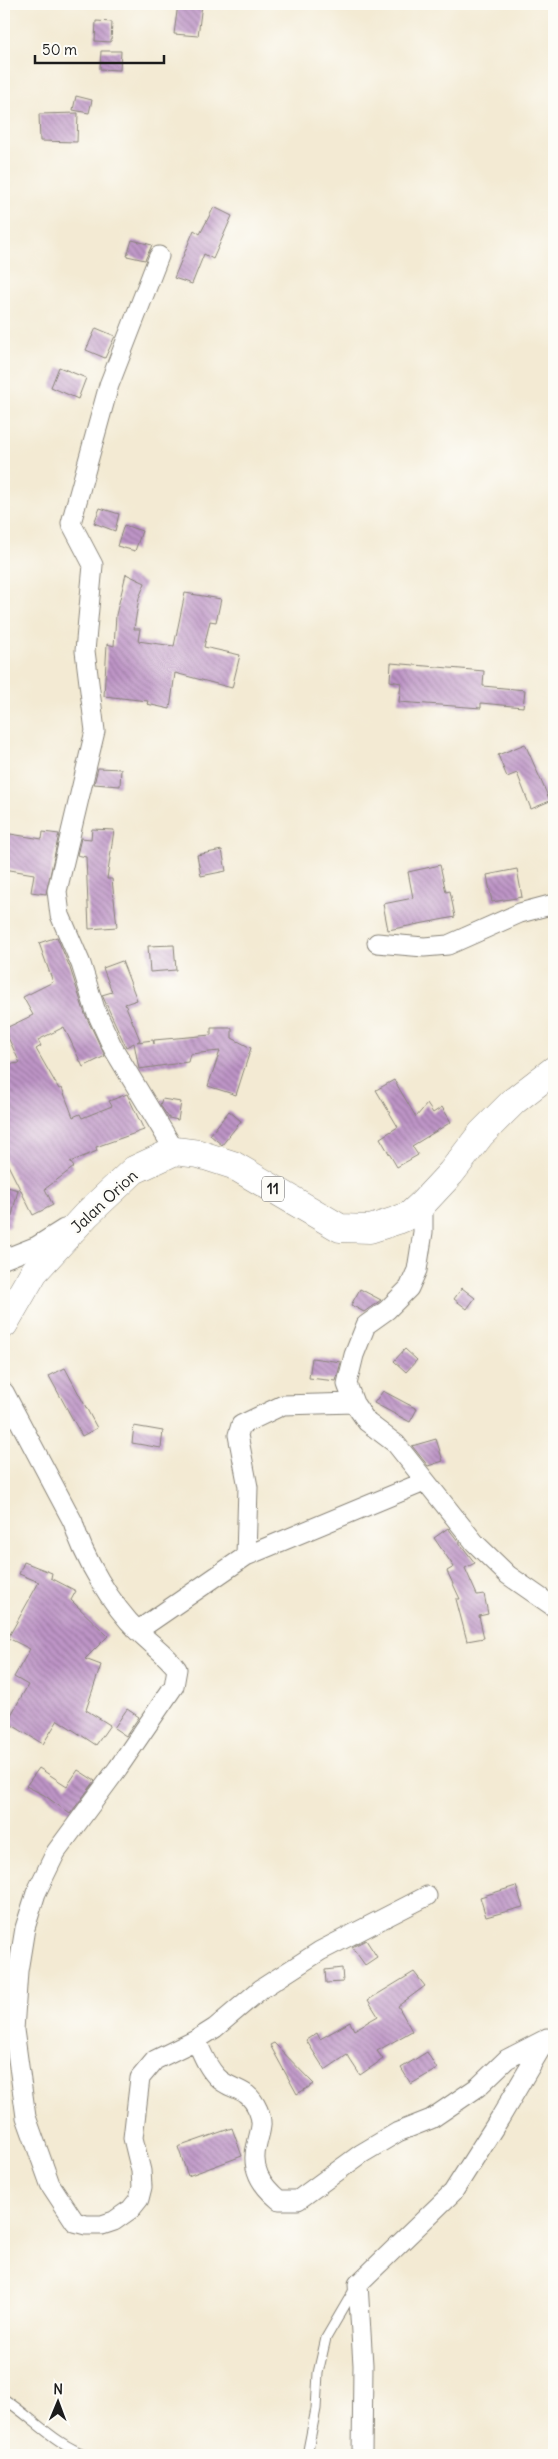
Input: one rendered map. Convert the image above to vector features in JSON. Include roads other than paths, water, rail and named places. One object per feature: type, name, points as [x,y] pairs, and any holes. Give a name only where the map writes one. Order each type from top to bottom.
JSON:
[{"type":"highway","name":"11","points":[[175,1151],[199,1154],[234,1165],[340,1228],[370,1229],[410,1215],[452,1174],[487,1127],[514,1101],[554,1070]]},
{"type":"highway","name":"Jalan Orion","points":[[4,1324],[34,1272],[86,1215],[134,1170],[175,1151]]},
{"type":"street","points":[[159,256],[109,385],[71,523],[93,565],[85,650],[95,731],[72,819],[57,891],[60,915],[81,964],[95,1009],[113,1048],[175,1151]]},
{"type":"street","points":[[377,943],[424,947],[448,945],[520,912],[554,904]]},
{"type":"street","points":[[423,1203],[423,1232],[417,1270],[408,1288],[387,1310],[366,1325],[354,1355],[347,1384],[354,1402],[367,1422],[396,1444],[424,1482],[475,1543],[502,1568],[554,1607]]},
{"type":"street","points":[[4,1259],[37,1246],[86,1215]]},
{"type":"street","points":[[4,1392],[73,1522],[79,1544],[90,1564],[137,1631],[168,1656],[177,1669],[174,1686],[118,1768],[56,1852],[36,1893],[25,1928],[18,1971],[14,2030],[26,2117],[50,2184],[75,2222],[86,2226],[102,2226],[114,2221],[131,2209],[140,2199],[142,2187],[141,2171],[133,2138],[140,2078],[155,2060],[196,2040],[261,1989],[320,1951],[427,1896]]},
{"type":"street","points":[[246,1556],[248,1487],[238,1435],[241,1425],[283,1405],[354,1402]]},
{"type":"street","points":[[137,1631],[246,1556],[424,1482]]},
{"type":"street","points":[[196,2040],[209,2067],[219,2079],[246,2092],[258,2109],[263,2126],[256,2145],[254,2168],[265,2188],[279,2200],[298,2200],[361,2154],[398,2132],[431,2119],[478,2088],[506,2060],[550,2036]]},
{"type":"street","points":[[362,2455],[363,2365],[358,2284],[453,2192],[550,2036]]},
{"type":"lane","points":[[307,2455],[316,2409],[318,2373],[326,2338],[358,2284]]},
{"type":"lane","points":[[4,2399],[24,2412],[71,2450],[87,2455]]}]
